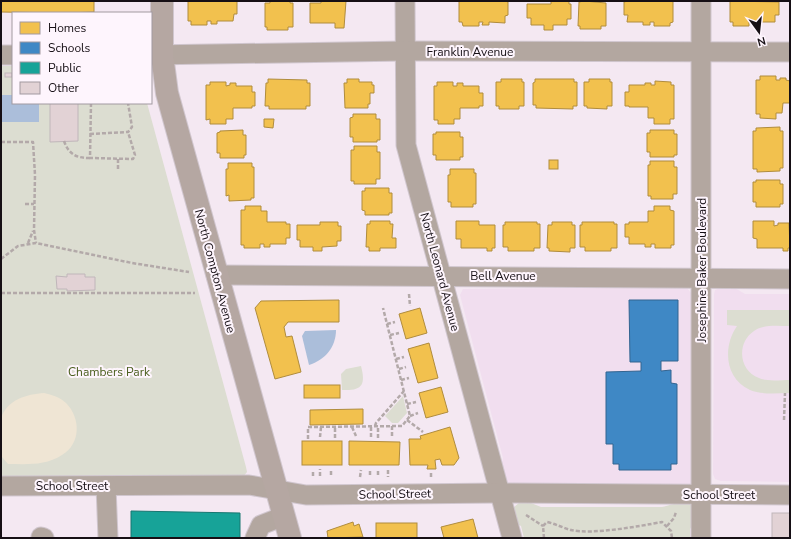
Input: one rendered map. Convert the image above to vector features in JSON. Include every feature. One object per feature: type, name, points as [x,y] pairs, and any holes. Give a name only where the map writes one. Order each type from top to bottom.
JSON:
[{"type":"main road","name":"North Compton Avenue","points":[[162,1],[156,55],[290,538]]},
{"type":"street","name":"North Leonard Avenue","points":[[405,1],[406,145],[440,276],[512,538]]},
{"type":"street","name":"Josephine Baker Boulevard","points":[[701,1],[701,538]]},
{"type":"street","name":"Franklin Avenue","points":[[156,55],[405,51],[790,52]]},
{"type":"street","points":[[1,55],[12,55]]},
{"type":"street","name":"Bell Avenue","points":[[216,275],[790,279]]},
{"type":"street","name":"School Street","points":[[1,486],[248,485],[306,495],[500,493],[790,495]]},
{"type":"street","points":[[106,486],[108,538]]},
{"type":"street","points":[[255,538],[262,524],[284,516]]},
{"type":"path","points":[[90,158],[91,104]]},
{"type":"path","points":[[90,134],[128,132],[132,127],[128,104]]},
{"type":"path","points":[[64,142],[69,152],[75,156],[118,159],[134,158],[128,132]]},
{"type":"path","points":[[1,142],[33,142],[35,175],[34,230],[36,243]]},
{"type":"path","points":[[118,159],[118,170]]},
{"type":"path","points":[[25,204],[34,204]]},
{"type":"path","points":[[28,243],[34,230]]},
{"type":"path","points":[[1,259],[18,246],[28,243],[36,243],[132,263],[189,272]]},
{"type":"path","points":[[1,293],[195,293]]},
{"type":"path","points":[[409,294],[410,306]]},
{"type":"path","points":[[384,308],[410,416]]},
{"type":"path","points":[[388,324],[395,322]]},
{"type":"path","points":[[390,335],[399,333]]},
{"type":"path","points":[[396,359],[404,357]]},
{"type":"path","points":[[398,369],[406,367]]},
{"type":"path","points":[[401,380],[409,378]]},
{"type":"path","points":[[378,438],[376,423],[404,391]]},
{"type":"path","points":[[784,393],[784,420]]},
{"type":"path","points":[[407,404],[416,402]]},
{"type":"path","points":[[308,439],[308,427],[402,426],[410,416],[418,413]]},
{"type":"path","points":[[407,420],[423,432]]},
{"type":"path","points":[[352,426],[356,436]]},
{"type":"path","points":[[392,426],[392,436]]},
{"type":"path","points":[[320,427],[320,437]]},
{"type":"path","points":[[335,427],[335,438]]},
{"type":"path","points":[[371,427],[371,437]]},
{"type":"path","points":[[320,469],[320,476]]},
{"type":"path","points":[[313,470],[313,476]]},
{"type":"path","points":[[360,477],[361,470]]},
{"type":"path","points":[[388,470],[388,477]]},
{"type":"path","points":[[331,471],[332,477]]},
{"type":"path","points":[[370,471],[370,476]]},
{"type":"path","points":[[378,471],[378,477]]},
{"type":"path","points":[[431,477],[432,471]]},
{"type":"path","points":[[667,526],[674,518],[676,512]]},
{"type":"path","points":[[526,515],[543,526]]},
{"type":"path","points":[[543,526],[548,522],[572,530],[590,531],[636,527],[662,522],[671,532],[672,538]]},
{"type":"path","points":[[543,526],[544,538]]},
{"type":"shaded area","points":[[687,288],[692,294],[692,483],[688,485],[508,483],[505,479],[501,466],[503,458],[460,295],[463,289]]},
{"type":"shaded area","points":[[720,288],[735,288],[745,294],[790,294],[790,482],[721,481],[715,479],[713,474],[714,294],[715,290]]},
{"type":"green space","name":"Chambers Park","points":[[1,66],[12,66],[12,104],[147,104],[247,472],[242,478],[1,479]]},
{"type":"green space","points":[[727,310],[790,310],[790,326],[767,326],[754,331],[744,342],[742,356],[747,369],[759,378],[770,380],[790,380],[790,393],[755,392],[741,385],[735,378],[728,361],[728,352],[732,334],[737,326],[727,325]]},
{"type":"green space","points":[[361,366],[363,378],[361,386],[354,389],[342,390],[341,374],[346,369]]},
{"type":"green space","points":[[403,396],[407,413],[398,423],[392,423],[385,416]]},
{"type":"green space","points":[[520,502],[531,503],[541,507],[662,507],[684,502],[692,504],[693,524],[690,529],[690,538],[524,538],[521,526],[515,523],[513,508]]},
{"type":"sand","points":[[44,393],[61,399],[71,409],[77,430],[76,438],[73,444],[56,459],[36,464],[8,464],[2,457],[1,419],[4,412],[7,407],[18,399]]},
{"type":"water","points":[[1,95],[12,95],[12,104],[39,104],[39,122],[1,122]]},
{"type":"water","points":[[336,330],[332,347],[320,360],[309,365],[302,336],[305,331]]},
{"type":"building: Homes","points":[[1,1],[94,1],[94,12],[1,12]]},
{"type":"building: Homes","points":[[188,1],[237,1],[237,14],[234,14],[233,21],[217,21],[217,24],[211,24],[211,21],[207,21],[207,25],[191,25],[191,21],[188,21]]},
{"type":"building: Homes","points":[[270,1],[290,1],[290,3],[293,3],[293,27],[288,27],[288,30],[267,30],[267,27],[265,27],[265,3],[270,3]]},
{"type":"building: Homes","points":[[321,1],[346,1],[344,28],[335,28],[335,23],[310,23],[310,3],[321,3]]},
{"type":"building: Homes","points":[[459,1],[508,2],[508,15],[505,16],[505,23],[489,22],[489,25],[482,25],[483,22],[479,22],[479,26],[463,26],[462,22],[459,22]]},
{"type":"building: Homes","points":[[551,1],[569,1],[569,4],[571,4],[571,19],[567,19],[567,25],[553,25],[553,30],[544,30],[544,25],[531,25],[531,18],[527,18],[527,4],[551,4]]},
{"type":"building: Homes","points":[[673,1],[673,22],[670,23],[670,26],[654,26],[654,22],[650,22],[650,25],[643,25],[643,22],[627,22],[628,15],[624,15],[624,2]]},
{"type":"building: Homes","points":[[730,1],[779,2],[779,15],[775,15],[775,22],[759,22],[759,25],[753,25],[753,22],[749,22],[749,26],[733,26],[733,22],[730,22]]},
{"type":"building: Homes","points":[[579,2],[606,3],[606,26],[601,26],[601,29],[580,29],[580,26],[578,26]]},
{"type":"building: Homes","points":[[760,76],[776,76],[776,80],[786,78],[786,80],[790,81],[790,103],[783,103],[782,113],[776,113],[776,119],[760,118],[760,114],[756,114],[756,80],[760,80]]},
{"type":"building: Homes","points":[[268,79],[307,80],[307,83],[310,83],[310,106],[306,106],[306,109],[269,109],[269,106],[265,106],[266,83],[268,83]]},
{"type":"building: Homes","points":[[347,79],[359,79],[359,82],[372,82],[372,85],[374,85],[374,93],[370,93],[370,104],[368,104],[368,108],[345,108],[344,83],[347,83]]},
{"type":"building: Homes","points":[[501,79],[522,79],[522,82],[524,82],[524,106],[519,106],[519,109],[499,109],[499,106],[496,106],[496,82],[501,82]]},
{"type":"building: Homes","points":[[535,79],[574,79],[574,82],[577,82],[577,106],[573,106],[573,109],[536,108],[536,105],[533,105],[533,83],[535,82]]},
{"type":"building: Homes","points":[[589,79],[610,79],[610,82],[612,82],[612,106],[607,106],[607,109],[587,108],[587,106],[584,106],[584,82],[589,82]]},
{"type":"building: Homes","points":[[655,81],[671,82],[671,85],[674,85],[674,119],[670,119],[670,124],[654,124],[654,118],[648,118],[648,107],[625,106],[625,92],[629,92],[629,85],[645,85],[645,83],[651,83],[651,85],[655,85]]},
{"type":"building: Homes","points":[[210,82],[226,82],[226,86],[230,85],[230,83],[236,83],[236,86],[252,86],[252,92],[255,92],[255,106],[252,106],[252,108],[233,108],[233,119],[226,119],[226,124],[210,124],[210,119],[206,120],[206,85],[210,85]]},
{"type":"building: Homes","points":[[437,82],[453,82],[453,86],[457,86],[457,83],[463,83],[463,86],[479,86],[479,93],[483,93],[483,106],[479,106],[479,108],[460,108],[460,119],[454,119],[454,124],[438,124],[438,120],[434,120],[434,86],[437,86]]},
{"type":"building: Homes","points":[[353,114],[376,114],[376,119],[380,119],[380,140],[377,140],[377,142],[353,142],[353,137],[350,137],[350,118],[353,117]]},
{"type":"building: Homes","points":[[264,119],[274,119],[273,128],[264,127]]},
{"type":"building: Homes","points":[[780,127],[780,131],[783,131],[783,168],[780,168],[780,171],[757,172],[757,169],[753,169],[753,131],[756,131],[756,128]]},
{"type":"building: Homes","points":[[243,130],[243,135],[246,135],[246,155],[244,155],[244,158],[220,158],[220,153],[217,153],[217,133],[220,131]]},
{"type":"building: Homes","points":[[650,130],[674,130],[674,134],[677,134],[677,155],[674,155],[674,157],[650,157],[650,152],[647,152],[647,133],[650,133]]},
{"type":"building: Homes","points":[[436,132],[460,132],[460,137],[463,137],[463,157],[460,157],[460,160],[436,160],[436,155],[433,155],[433,134],[436,134]]},
{"type":"building: Homes","points":[[354,146],[377,146],[377,152],[380,152],[380,179],[376,179],[376,184],[354,184],[354,181],[351,181],[351,150],[354,150]]},
{"type":"building: Homes","points":[[549,160],[558,160],[558,169],[549,169]]},
{"type":"building: Homes","points":[[650,161],[674,161],[674,167],[677,167],[677,194],[673,194],[673,199],[651,199],[651,196],[648,196],[648,165],[650,165]]},
{"type":"building: Homes","points":[[228,163],[252,163],[252,167],[254,167],[254,198],[251,198],[251,200],[229,201],[229,195],[226,196],[226,169],[228,169]]},
{"type":"building: Homes","points":[[450,169],[474,169],[474,173],[476,173],[476,204],[473,204],[473,207],[451,207],[451,202],[448,202],[448,175],[450,175]]},
{"type":"building: Homes","points":[[756,180],[780,180],[780,184],[783,184],[783,204],[780,204],[780,207],[756,207],[756,202],[753,202],[753,182],[756,182]]},
{"type":"building: Homes","points":[[365,188],[389,188],[389,193],[392,193],[392,213],[389,213],[389,215],[365,215],[365,211],[362,210],[362,191],[365,191]]},
{"type":"building: Homes","points":[[245,206],[261,206],[261,211],[267,211],[267,222],[286,222],[286,224],[290,224],[290,238],[286,238],[286,244],[270,244],[270,247],[264,247],[264,244],[260,244],[260,248],[244,248],[244,245],[241,245],[241,210],[245,210]]},
{"type":"building: Homes","points":[[654,206],[670,206],[670,210],[674,211],[674,245],[671,245],[671,248],[655,248],[655,244],[651,244],[651,247],[645,247],[645,244],[629,244],[629,237],[625,237],[625,224],[629,224],[629,222],[648,222],[648,211],[654,211]]},
{"type":"building: Homes","points":[[370,221],[390,221],[390,224],[393,224],[392,238],[396,238],[396,248],[380,248],[380,251],[369,251],[369,247],[366,247],[367,224],[370,224]]},
{"type":"building: Homes","points":[[456,221],[479,221],[479,225],[495,225],[495,248],[492,248],[492,251],[487,251],[487,248],[461,248],[461,239],[456,239]]},
{"type":"building: Homes","points":[[753,221],[774,221],[774,226],[778,225],[778,223],[789,223],[790,248],[788,248],[788,251],[783,251],[783,248],[757,248],[757,239],[753,238]]},
{"type":"building: Homes","points":[[320,222],[338,222],[338,226],[341,226],[341,241],[337,241],[337,246],[322,247],[322,251],[313,251],[313,247],[300,247],[300,240],[297,240],[297,225],[320,225]]},
{"type":"building: Homes","points":[[505,222],[537,222],[537,224],[540,224],[540,248],[534,248],[534,251],[508,251],[508,247],[503,247],[503,225],[505,225]]},
{"type":"building: Homes","points":[[552,222],[572,222],[572,225],[575,225],[575,248],[570,248],[570,252],[549,251],[549,248],[547,248],[548,225],[552,225]]},
{"type":"building: Homes","points":[[582,222],[614,222],[614,224],[617,224],[617,248],[611,248],[611,251],[585,251],[585,247],[580,247],[580,225],[582,225]]},
{"type":"building: Homes","points":[[339,300],[339,322],[288,322],[284,327],[286,337],[292,336],[301,372],[275,379],[255,308],[261,301]]},
{"type":"building: Homes","points":[[420,308],[427,333],[406,339],[399,314]]},
{"type":"building: Homes","points":[[429,343],[438,378],[418,383],[408,349]]},
{"type":"building: Homes","points":[[304,385],[340,385],[340,398],[304,398]]},
{"type":"building: Homes","points":[[441,387],[448,412],[426,418],[419,393]]},
{"type":"building: Homes","points":[[363,409],[363,424],[310,425],[310,410]]},
{"type":"building: Homes","points":[[450,427],[459,458],[454,465],[442,465],[440,459],[435,460],[436,469],[427,469],[428,465],[410,465],[409,439],[421,439],[420,436]]},
{"type":"building: Homes","points":[[302,441],[342,441],[342,465],[302,465]]},
{"type":"building: Homes","points":[[349,441],[400,442],[399,465],[349,465]]},
{"type":"building: Homes","points":[[473,519],[478,538],[444,538],[441,527]]},
{"type":"building: Homes","points":[[353,522],[354,526],[359,524],[363,537],[328,538],[327,531]]},
{"type":"building: Homes","points":[[376,523],[417,523],[417,538],[376,538]]},
{"type":"building: Schools","points":[[629,300],[678,300],[678,361],[661,361],[661,371],[671,370],[671,383],[677,384],[677,464],[671,464],[671,470],[619,470],[619,464],[613,464],[613,444],[606,444],[606,372],[641,371],[641,362],[630,362]]},
{"type":"building: Public","points":[[131,511],[240,513],[240,538],[131,538]]},
{"type":"building: Other","points":[[5,73],[12,73],[12,77],[5,77]]},
{"type":"building: Other","points":[[50,104],[78,104],[78,141],[50,142]]},
{"type":"building: Other","points":[[67,274],[85,274],[85,277],[95,277],[95,290],[67,291],[67,289],[57,289],[56,276],[67,277]]},
{"type":"building: Other","points":[[772,513],[790,513],[790,538],[772,538]]}]
